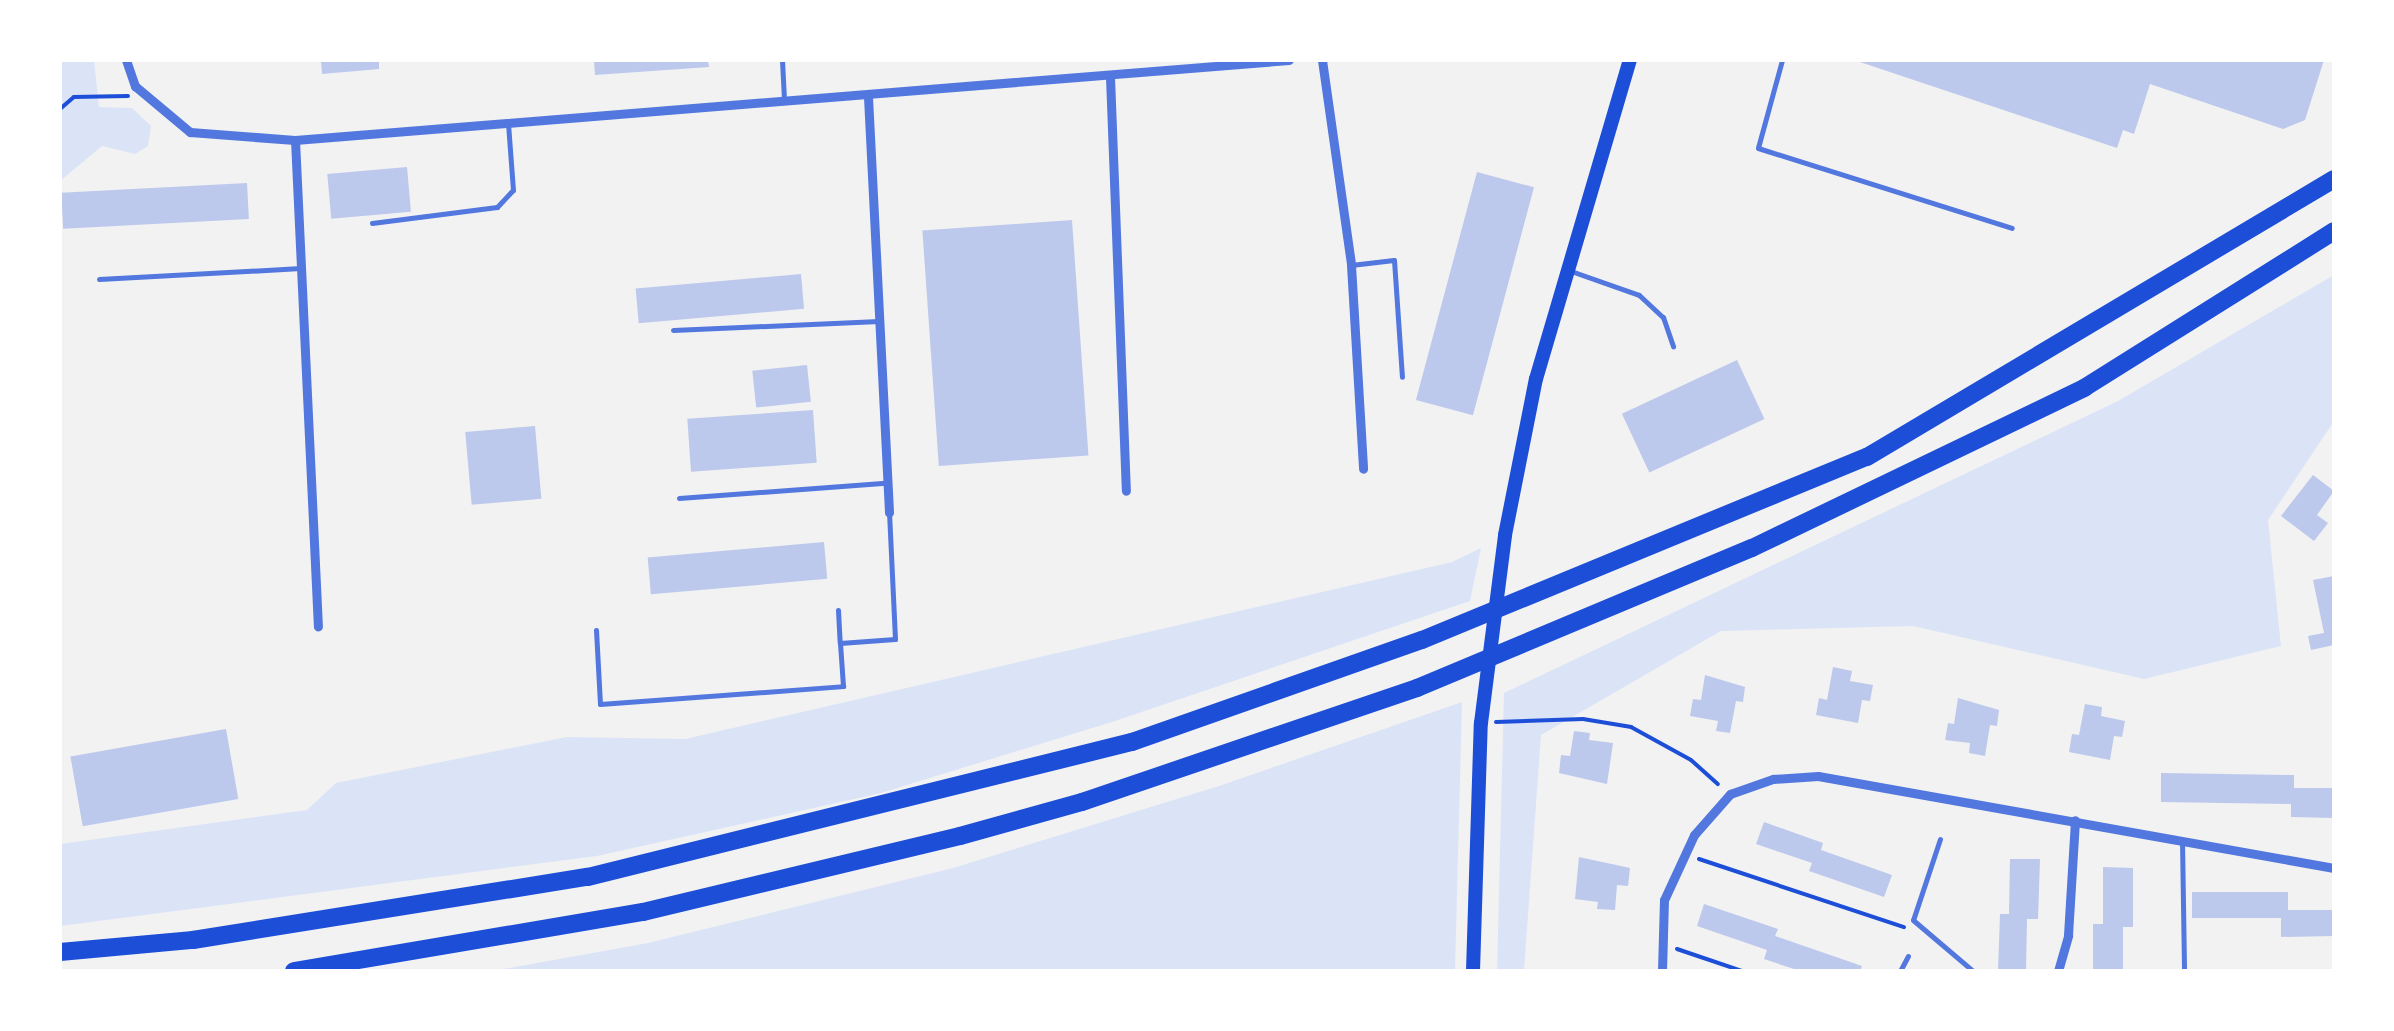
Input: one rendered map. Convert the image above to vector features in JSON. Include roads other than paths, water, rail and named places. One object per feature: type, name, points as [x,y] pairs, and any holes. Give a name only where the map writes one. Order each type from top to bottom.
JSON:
[{"type":"highway","points":[[60,952],[194,940],[588,877],[1132,742],[1422,640],[1867,457],[2334,179]]},
{"type":"highway","points":[[294,971],[643,912],[941,841],[1082,802],[1418,688],[1752,548],[2084,388],[2334,231]]},
{"type":"main road","points":[[1472,971],[1481,723],[1505,535],[1536,379],[1630,60]]},
{"type":"street","points":[[126,60],[136,86],[190,132],[295,140],[868,97],[1288,60]]},
{"type":"street","points":[[1322,60],[1351,265],[1363,469]]},
{"type":"street","points":[[1110,77],[1126,492]]},
{"type":"street","points":[[868,97],[889,512]]},
{"type":"street","points":[[295,140],[318,626]]},
{"type":"street","points":[[1662,971],[1664,900],[1694,835],[1730,794],[1773,778],[1818,776],[2334,868]]},
{"type":"street","points":[[2058,971],[2068,935],[2074,820]]},
{"type":"lane","points":[[782,60],[784,103]]},
{"type":"lane","points":[[1782,60],[1758,148],[2012,228]]},
{"type":"lane","points":[[372,223],[497,207],[513,190],[508,124]]},
{"type":"lane","points":[[1351,265],[1394,260],[1402,378]]},
{"type":"lane","points":[[99,279],[301,268]]},
{"type":"lane","points":[[1566,269],[1639,295],[1664,318],[1673,346]]},
{"type":"lane","points":[[673,330],[879,320]]},
{"type":"lane","points":[[679,498],[888,482]]},
{"type":"lane","points":[[840,644],[895,640],[889,512]]},
{"type":"lane","points":[[596,630],[600,704],[844,686],[838,610]]},
{"type":"lane","points":[[1940,839],[1913,920],[1972,971]]},
{"type":"lane","points":[[2182,840],[2184,971]]},
{"type":"lane","points":[[1900,971],[1908,956]]}]
